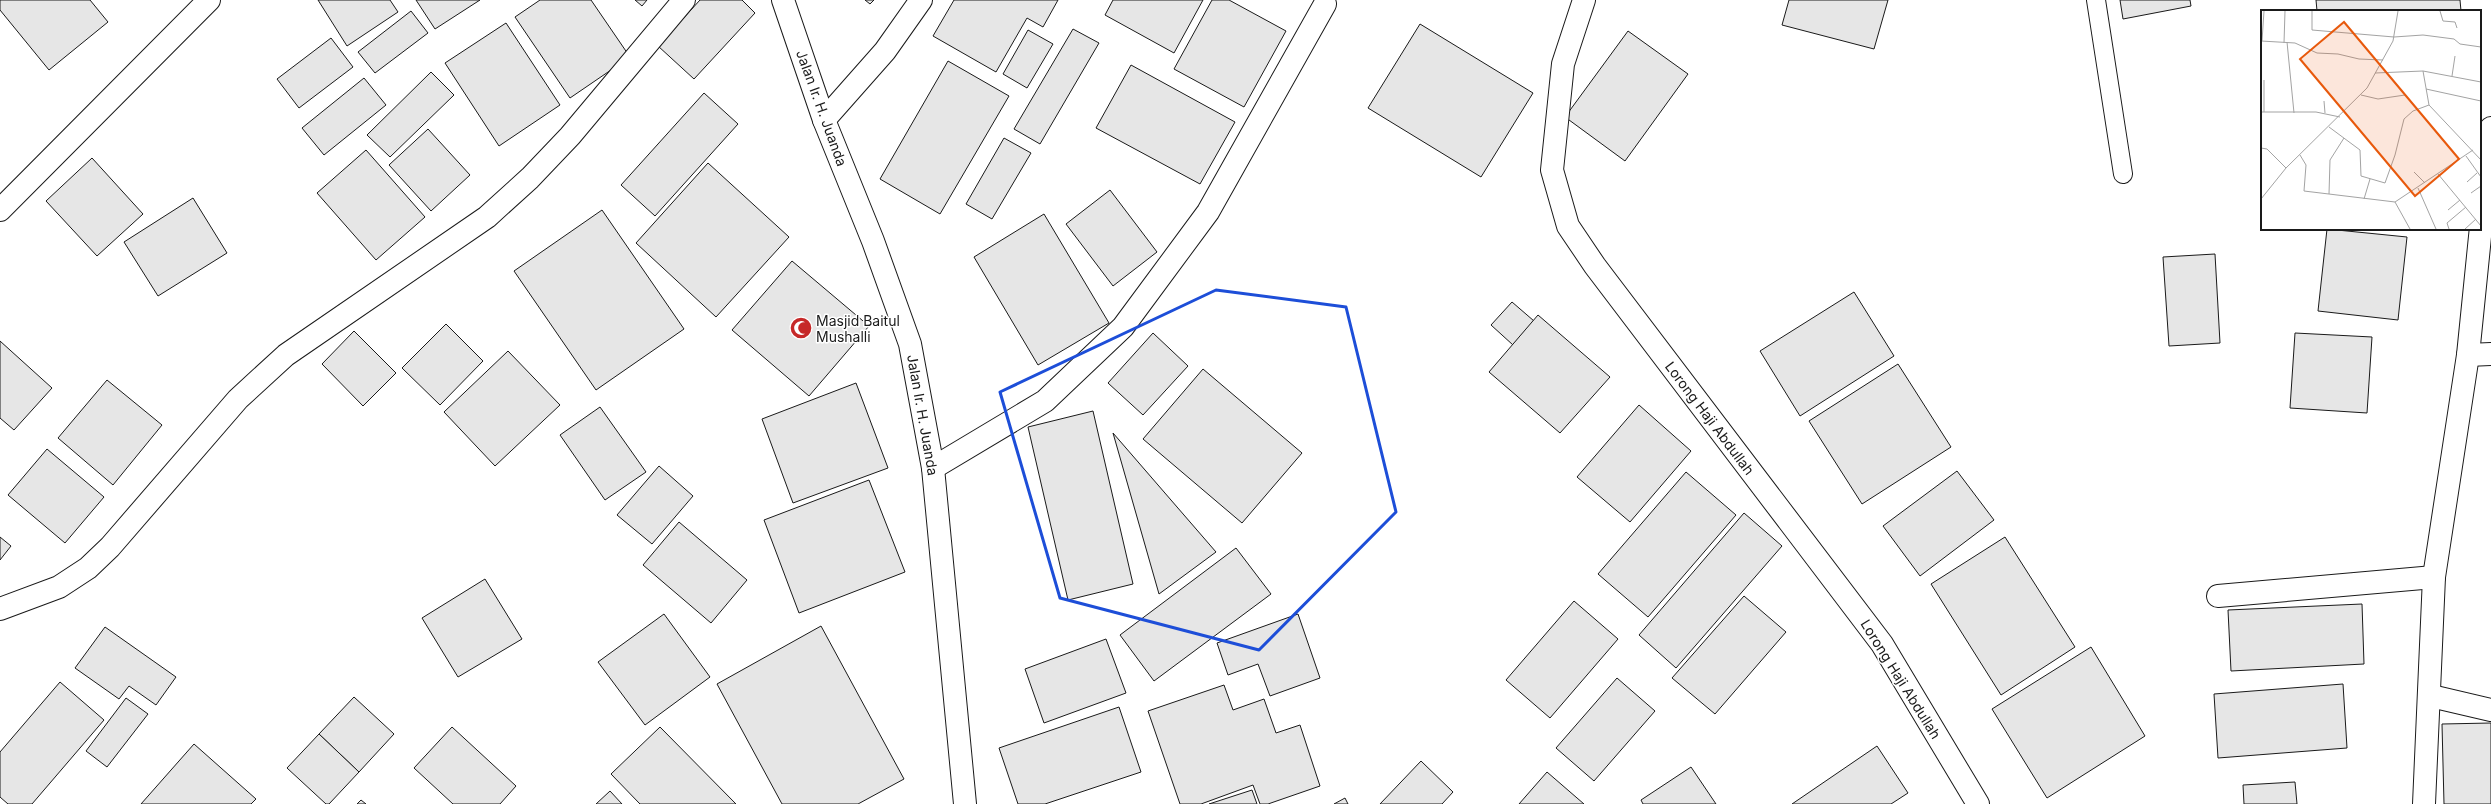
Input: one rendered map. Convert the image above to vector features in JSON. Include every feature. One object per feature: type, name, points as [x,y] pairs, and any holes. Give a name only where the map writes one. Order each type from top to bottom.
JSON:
[{"type":"street","points":[[0,210],[209,0]]},
{"type":"street","points":[[0,608],[59,587],[88,568],[110,547],[238,398],[286,355],[487,217],[530,178],[570,136],[684,0]]},
{"type":"street","name":"Jalan Ir. H. Juanda","points":[[783,0],[824,120],[873,241],[910,344],[933,468],[965,804]]},
{"type":"street","points":[[824,120],[885,51],[920,0]]},
{"type":"street","name":"Lorong Haji Abdullah","points":[[1584,0],[1564,64],[1552,170],[1568,226],[1595,266],[1882,644],[1978,804]]},
{"type":"street","points":[[933,468],[1045,401],[1123,327],[1208,212],[1325,4]]},
{"type":"street","points":[[2481,227],[2491,128]]},
{"type":"street","points":[[2424,804],[2431,696],[2434,577],[2468,355],[2481,230]]},
{"type":"street","points":[[2468,355],[2491,354]]},
{"type":"street","points":[[2218,596],[2434,577]]},
{"type":"street","points":[[2431,696],[2491,710]]},
{"type":"lane","points":[[2096,0],[2123,174]]},
{"type":"highlighted area","points":[[1216,290],[1346,307],[1396,512],[1259,650],[1060,598],[1000,392]]},
{"type":"building","points":[[0,0],[90,0],[108,22],[49,70],[0,10]]},
{"type":"building","points":[[318,0],[390,0],[398,12],[347,46]]},
{"type":"building","points":[[416,0],[480,0],[435,29]]},
{"type":"building","points":[[540,0],[591,0],[630,57],[570,98],[515,17]]},
{"type":"building","points":[[635,0],[647,0],[642,6]]},
{"type":"building","points":[[700,0],[742,0],[755,13],[694,79],[658,46]]},
{"type":"building","points":[[865,0],[874,0],[870,4]]},
{"type":"building","points":[[954,0],[1058,0],[1043,27],[1027,18],[996,72],[933,36]]},
{"type":"building","points":[[1113,0],[1203,0],[1174,53],[1105,15]]},
{"type":"building","points":[[1212,0],[1229,0],[1286,31],[1244,107],[1174,69]]},
{"type":"building","points":[[1789,0],[1888,0],[1874,49],[1782,25]]},
{"type":"building","points":[[2120,0],[2190,0],[2191,6],[2123,19]]},
{"type":"building","points":[[2316,0],[2460,0],[2461,10],[2317,10]]},
{"type":"building","points":[[411,11],[428,33],[375,73],[358,52]]},
{"type":"building","points":[[506,23],[560,105],[499,146],[445,63]]},
{"type":"building","points":[[1420,24],[1533,93],[1481,177],[1368,108]]},
{"type":"building","points":[[1073,29],[1099,43],[1040,144],[1014,129]]},
{"type":"building","points":[[1028,30],[1053,44],[1027,88],[1003,74]]},
{"type":"building","points":[[1628,31],[1688,74],[1625,161],[1565,117]]},
{"type":"building","points":[[331,38],[353,67],[299,108],[277,79]]},
{"type":"building","points":[[948,61],[1009,96],[940,214],[880,179]]},
{"type":"building","points":[[1131,65],[1235,122],[1200,184],[1096,128]]},
{"type":"building","points":[[431,72],[454,95],[390,157],[367,135]]},
{"type":"building","points":[[364,78],[386,105],[324,155],[302,128]]},
{"type":"building","points":[[704,93],[738,124],[655,216],[621,185]]},
{"type":"building","points":[[428,129],[470,175],[431,211],[389,165]]},
{"type":"building","points":[[1004,138],[1031,153],[992,219],[966,204]]},
{"type":"building","points":[[366,150],[425,217],[376,260],[317,193]]},
{"type":"building","points":[[92,158],[143,214],[97,256],[46,201]]},
{"type":"building","points":[[708,163],[789,237],[716,317],[636,243]]},
{"type":"building","points":[[1110,190],[1157,252],[1113,286],[1066,224]]},
{"type":"building","points":[[193,198],[227,253],[158,296],[124,242]]},
{"type":"building","points":[[602,210],[684,329],[596,390],[514,271]]},
{"type":"building","points":[[1044,214],[1109,323],[1038,365],[974,257]]},
{"type":"building","points":[[2327,230],[2407,237],[2398,320],[2318,311]]},
{"type":"building","points":[[2215,254],[2220,343],[2169,346],[2163,257]]},
{"type":"building","name":"Masjid Baitul Mushalli","points":[[792,261],[869,326],[809,396],[732,330]]},
{"type":"building","points":[[1854,292],[1894,356],[1800,416],[1760,351]]},
{"type":"building","points":[[1512,302],[1534,321],[1513,345],[1491,325]]},
{"type":"building","points":[[1538,315],[1610,377],[1560,433],[1489,372]]},
{"type":"building","points":[[446,324],[483,361],[440,405],[402,368]]},
{"type":"building","points":[[354,331],[396,373],[363,406],[322,364]]},
{"type":"building","points":[[1153,333],[1188,366],[1143,415],[1108,383]]},
{"type":"building","points":[[2295,333],[2372,337],[2367,413],[2290,408]]},
{"type":"building","points":[[0,341],[52,388],[14,430],[0,418]]},
{"type":"building","points":[[508,351],[560,405],[495,466],[444,412]]},
{"type":"building","points":[[1898,364],[1951,447],[1862,504],[1809,421]]},
{"type":"building","points":[[1203,369],[1302,453],[1242,523],[1143,439]]},
{"type":"building","points":[[107,380],[162,425],[113,485],[58,438]]},
{"type":"building","points":[[856,383],[888,468],[793,503],[762,419]]},
{"type":"building","points":[[1639,405],[1691,451],[1630,522],[1577,477]]},
{"type":"building","points":[[600,407],[646,472],[605,500],[560,435]]},
{"type":"building","points":[[1093,411],[1133,584],[1068,600],[1028,427]]},
{"type":"building","points":[[1113,433],[1216,552],[1159,594]]},
{"type":"building","points":[[47,449],[104,497],[65,543],[8,495]]},
{"type":"building","points":[[659,466],[693,496],[652,544],[617,515]]},
{"type":"building","points":[[1957,471],[1994,520],[1920,576],[1883,526]]},
{"type":"building","points":[[1686,472],[1736,515],[1648,617],[1598,574]]},
{"type":"building","points":[[869,480],[905,572],[799,613],[764,520]]},
{"type":"building","points":[[1744,513],[1782,546],[1676,668],[1639,635]]},
{"type":"building","points":[[679,522],[747,580],[711,623],[643,565]]},
{"type":"building","points":[[0,537],[11,546],[0,560]]},
{"type":"building","points":[[2005,537],[2075,647],[2001,695],[1931,584]]},
{"type":"building","points":[[1236,548],[1271,594],[1154,681],[1120,635]]},
{"type":"building","points":[[485,579],[522,639],[458,677],[422,618]]},
{"type":"building","points":[[1744,596],[1786,632],[1715,714],[1672,678]]},
{"type":"building","points":[[1574,601],[1618,639],[1550,718],[1506,680]]},
{"type":"building","points":[[2362,604],[2364,664],[2231,671],[2228,610]]},
{"type":"building","points":[[664,614],[710,677],[645,725],[598,662]]},
{"type":"building","points":[[1298,614],[1320,678],[1270,696],[1258,664],[1228,675],[1217,643]]},
{"type":"building","points":[[821,626],[904,779],[858,804],[782,804],[717,684]]},
{"type":"building","points":[[105,627],[176,677],[156,705],[129,686],[119,699],[75,668]]},
{"type":"building","points":[[1106,639],[1126,693],[1044,723],[1025,669]]},
{"type":"building","points":[[2091,647],[2145,736],[2047,798],[1992,709]]},
{"type":"building","points":[[1617,678],[1655,711],[1594,781],[1556,748]]},
{"type":"building","points":[[60,682],[104,720],[32,804],[8,804],[0,797],[0,752]]},
{"type":"building","points":[[2343,684],[2347,748],[2218,758],[2214,694]]},
{"type":"building","points":[[1224,685],[1233,710],[1264,699],[1276,733],[1300,725],[1320,786],[1268,804],[1260,804],[1253,785],[1201,804],[1180,804],[1148,711]]},
{"type":"building","points":[[354,697],[394,734],[359,772],[319,734]]},
{"type":"building","points":[[126,698],[148,714],[107,767],[86,751]]},
{"type":"building","points":[[1119,707],[1141,772],[1045,804],[1018,804],[999,748]]},
{"type":"building","points":[[2491,723],[2491,804],[2444,804],[2442,724]]},
{"type":"building","points":[[452,727],[516,786],[500,804],[453,804],[414,768]]},
{"type":"building","points":[[660,727],[736,804],[640,804],[611,774]]},
{"type":"building","points":[[319,734],[359,772],[329,804],[326,804],[287,768]]},
{"type":"building","points":[[194,744],[256,799],[251,804],[141,804]]},
{"type":"building","points":[[1877,746],[1908,793],[1891,804],[1792,804]]},
{"type":"building","points":[[1421,761],[1453,792],[1442,804],[1380,804]]},
{"type":"building","points":[[1691,767],[1716,804],[1643,804],[1641,800]]},
{"type":"building","points":[[1547,772],[1584,804],[1519,804]]},
{"type":"building","points":[[2295,782],[2297,804],[2244,804],[2243,785]]},
{"type":"building","points":[[1252,790],[1257,804],[1209,804]]},
{"type":"building","points":[[610,791],[622,804],[596,804]]},
{"type":"building","points":[[1345,798],[1348,804],[1334,804]]},
{"type":"building","points":[[361,800],[366,804],[357,804]]},
{"type":"place","name":"Masjid Baitul Mushalli","points":[[801,328]]}]
